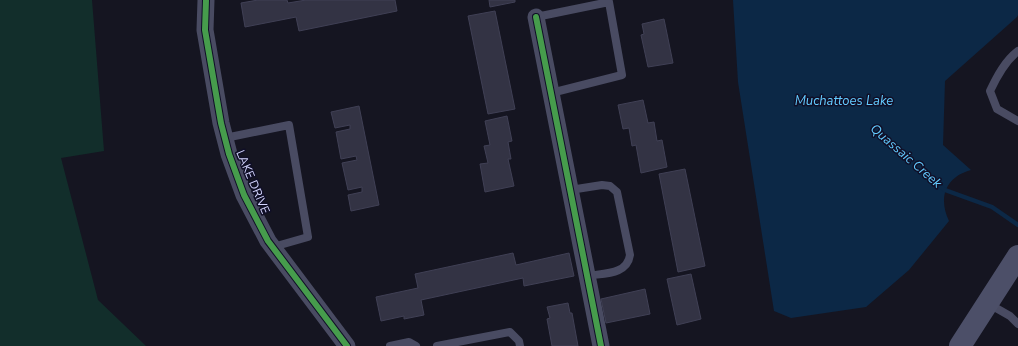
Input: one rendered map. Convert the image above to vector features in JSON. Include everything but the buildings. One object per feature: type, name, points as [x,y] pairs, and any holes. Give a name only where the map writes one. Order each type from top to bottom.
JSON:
[{"type":"main road","points":[[964,345],[988,303],[1018,256]]},
{"type":"street","name":"LAKE DRIVE","points":[[206,0],[205,30],[221,123],[229,154],[244,195],[268,241],[347,346]]},
{"type":"street","points":[[536,17],[601,346]]},
{"type":"lane","points":[[536,17],[609,2],[622,75],[551,93]]},
{"type":"lane","points":[[1018,51],[1013,55],[997,76],[990,91],[997,109],[1018,121]]},
{"type":"lane","points":[[225,138],[289,125],[308,237],[273,247]]},
{"type":"lane","points":[[570,190],[602,185],[610,186],[616,192],[630,255],[629,262],[621,270],[587,276]]},
{"type":"lane","points":[[988,303],[1010,316],[1018,324]]},
{"type":"lane","points":[[438,346],[510,332],[519,341],[520,346]]},
{"type":"lane","points":[[390,346],[409,342],[416,346]]},
{"type":"green space","points":[[0,0],[92,0],[104,151],[61,158],[98,300],[146,346],[0,346]]},
{"type":"water","name":"Muchattoes Lake","points":[[733,0],[1018,0],[1017,17],[945,81],[943,145],[971,170],[962,173],[955,178],[946,190],[944,204],[949,221],[909,270],[866,307],[791,318],[774,311],[738,82]]},
{"type":"waterway","name":"Quassaic Creek","points":[[941,187],[945,190],[992,207],[1018,225]]},
{"type":"cycle path","points":[[206,0],[205,30],[221,123],[229,154],[244,195],[268,241],[347,346]]},
{"type":"cycle path","points":[[536,17],[601,346]]}]
